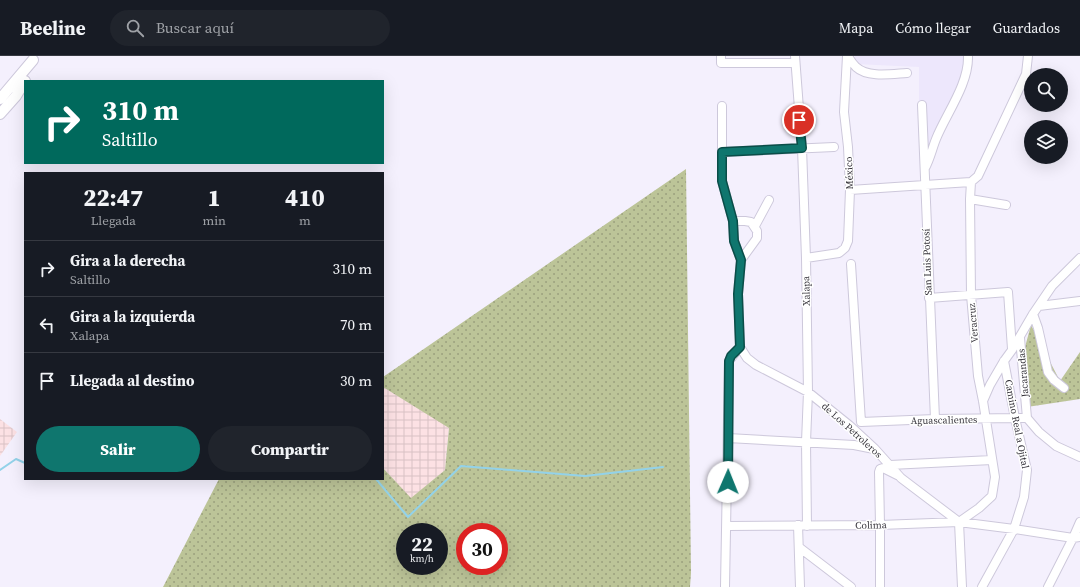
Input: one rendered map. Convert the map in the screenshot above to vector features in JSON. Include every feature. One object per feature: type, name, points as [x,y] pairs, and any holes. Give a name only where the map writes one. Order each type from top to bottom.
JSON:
[{"type":"main road","points":[[25,80],[34,58]]},
{"type":"main road","points":[[0,99],[34,58]]},
{"type":"main road","points":[[0,114],[16,96],[24,83]]},
{"type":"street","points":[[848,56],[856,68],[863,72],[872,74],[906,73]]},
{"type":"street","name":"México","points":[[806,258],[839,253],[845,248],[848,241],[850,190],[848,147],[844,112],[848,56]]},
{"type":"street","points":[[925,169],[936,139],[953,107],[966,72],[968,56]]},
{"type":"street","points":[[850,190],[971,182],[978,176],[1026,74],[1028,56]]},
{"type":"street","points":[[721,60],[795,59]]},
{"type":"street","name":"Xalapa","points":[[795,59],[802,148],[806,258],[808,392],[806,442],[807,526]]},
{"type":"street","name":"San Luis Potosí","points":[[922,104],[925,169],[924,184],[935,419]]},
{"type":"street","points":[[722,106],[722,181],[733,221],[734,241],[741,260],[738,294],[740,347],[731,356],[729,361],[725,587]]},
{"type":"street","points":[[722,152],[834,147]]},
{"type":"street","name":"Veracruz","points":[[959,522],[979,508],[992,496],[995,477],[978,376],[971,296],[971,182]]},
{"type":"street","points":[[970,198],[1006,205]]},
{"type":"street","points":[[755,226],[769,200]]},
{"type":"street","points":[[733,221],[751,222],[757,231],[757,238],[741,260]]},
{"type":"street","name":"Jacarandas","points":[[1027,418],[1020,337],[1033,314],[1052,286],[1080,258]]},
{"type":"street","name":"Aguascalientes","points":[[851,264],[861,422],[935,419],[1027,418]]},
{"type":"street","points":[[929,298],[1008,292],[1012,350]]},
{"type":"street","points":[[1039,306],[1080,301]]},
{"type":"street","points":[[1033,314],[1038,328],[1048,372],[1054,380],[1064,388]]},
{"type":"street","points":[[983,401],[990,385],[1020,337]]},
{"type":"street","name":"de Los Petroleros","points":[[740,347],[747,358],[756,365],[808,392],[849,425],[875,449],[902,478],[959,522]]},
{"type":"street","name":"Camino Real a Ojital","points":[[982,587],[1014,528],[1024,497],[1027,470],[1004,361]]},
{"type":"street","points":[[1027,418],[1039,432],[1056,446],[1080,457]]},
{"type":"street","points":[[728,438],[854,445],[875,449]]},
{"type":"street","points":[[890,465],[992,460]]},
{"type":"street","points":[[880,587],[878,472],[883,468],[902,478]]},
{"type":"street","points":[[959,522],[962,587]]},
{"type":"street","name":"Colima","points":[[727,526],[880,525],[959,522],[1077,537]]},
{"type":"street","points":[[1048,587],[1077,537],[1080,522]]},
{"type":"street","points":[[798,525],[800,548],[800,587]]},
{"type":"street","points":[[800,548],[850,587]]},
{"type":"shaded area","points":[[855,56],[968,56],[964,70],[931,140],[926,162],[924,103],[919,102],[919,67],[855,64]]},
{"type":"shaded area","points":[[384,388],[449,427],[445,470],[411,499],[384,469]]},
{"type":"shaded area","points":[[0,419],[17,432],[0,456]]},
{"type":"green space","points":[[686,169],[690,587],[163,587],[218,480],[384,480],[384,469],[411,498],[445,470],[449,428],[384,388],[384,376]]},
{"type":"green space","points":[[1031,325],[1060,381],[1080,352],[1080,399],[1027,407],[1025,347]]},
{"type":"waterway","points":[[0,470],[16,459],[24,463]]},
{"type":"waterway","points":[[377,480],[408,517],[461,466],[585,476],[663,467]]},
{"type":"route","points":[[728,482],[729,361],[731,356],[740,347],[738,294],[741,260],[734,241],[733,221],[722,181],[722,152],[802,148],[799,120]]}]
